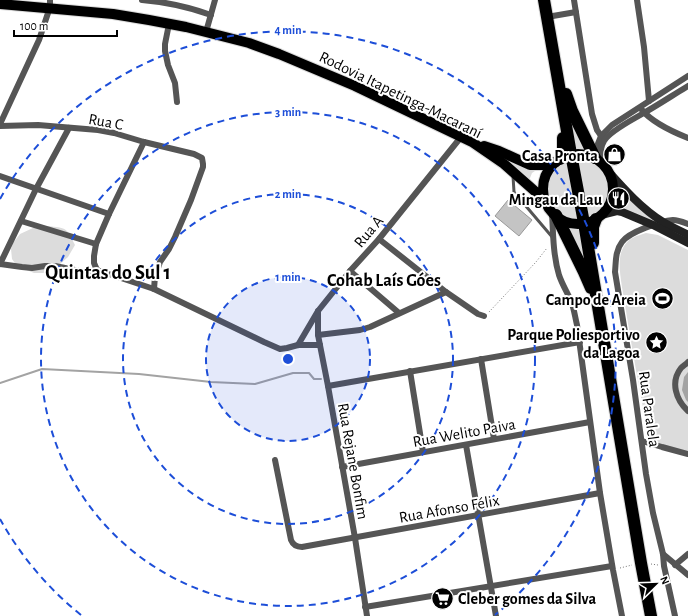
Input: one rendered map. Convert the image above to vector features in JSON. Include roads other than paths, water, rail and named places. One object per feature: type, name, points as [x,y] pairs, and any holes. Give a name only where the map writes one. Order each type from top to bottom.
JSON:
[{"type":"highway","points":[[544,0],[554,57],[562,158],[594,219],[592,240],[599,309],[651,616]]},
{"type":"highway","points":[[554,57],[572,111],[597,160]]},
{"type":"highway","points":[[554,213],[584,272],[599,309]]},
{"type":"main road","name":"Rodovia Itapetinga-Macaraní","points":[[2,3],[50,4],[113,14],[169,24],[249,43],[312,67],[355,86],[472,142],[504,164],[546,200]]},
{"type":"main road","points":[[472,142],[499,151],[530,165],[542,165],[562,158],[584,154],[597,160],[620,185],[662,221],[688,234]]},
{"type":"main road","points":[[562,158],[548,171],[544,183],[544,195],[546,200],[554,213],[561,219],[572,223],[594,219],[617,211],[653,225],[688,243]]},
{"type":"main road","points":[[594,219],[608,206],[612,194],[612,182],[608,171]]},
{"type":"street","points":[[142,0],[192,8],[211,15]]},
{"type":"street","points":[[206,32],[215,0]]},
{"type":"street","points":[[574,0],[594,124],[603,138]]},
{"type":"street","points":[[637,0],[644,46],[649,101]]},
{"type":"street","points":[[0,125],[39,40],[50,4]]},
{"type":"street","points":[[547,17],[576,12]]},
{"type":"street","points":[[169,24],[165,51],[168,65],[175,83],[177,102]]},
{"type":"street","points":[[597,160],[601,150],[603,138],[612,125],[688,76]]},
{"type":"street","points":[[603,138],[688,86]]},
{"type":"street","points":[[639,107],[644,113],[688,138]]},
{"type":"street","name":"Rua C","points":[[0,125],[98,130],[194,154],[203,160],[203,167],[191,200],[169,249],[160,262],[154,290]]},
{"type":"street","points":[[69,128],[36,189],[0,264],[32,268],[55,266],[85,272],[97,270],[154,290],[274,347],[280,349],[298,345],[320,345]]},
{"type":"street","name":"Rua A","points":[[298,345],[318,311],[350,271],[379,239],[461,137]]},
{"type":"street","points":[[97,270],[94,263],[96,244],[144,142]]},
{"type":"street","points":[[0,176],[109,214]]},
{"type":"street","points":[[554,213],[554,240],[560,276],[574,309],[580,342],[600,493],[622,616]]},
{"type":"street","points":[[662,221],[674,220],[682,221],[688,224]]},
{"type":"street","points":[[21,221],[96,244]]},
{"type":"street","name":"Rua Paralela","points":[[662,221],[635,232],[622,242],[618,250],[615,272],[633,380],[646,474],[675,616]]},
{"type":"street","points":[[379,239],[446,292],[478,314],[484,316]]},
{"type":"street","points":[[350,271],[399,314]]},
{"type":"street","points":[[318,335],[370,328],[446,292]]},
{"type":"street","name":"Rua Rejane Bonfim","points":[[318,311],[318,335],[355,538],[367,616]]},
{"type":"street","points":[[328,386],[580,342]]},
{"type":"street","points":[[480,359],[494,440]]},
{"type":"street","points":[[688,362],[681,368],[675,379],[679,399],[688,411]]},
{"type":"street","points":[[410,371],[422,452]]},
{"type":"street","name":"Rua Welito Paiva","points":[[342,467],[590,422]]},
{"type":"street","points":[[642,441],[688,454]]},
{"type":"street","points":[[466,444],[496,616]]},
{"type":"street","name":"Rua Afonso Félix","points":[[275,460],[291,540],[296,546],[302,547],[600,493]]},
{"type":"street","points":[[663,554],[688,575]]},
{"type":"street","points":[[675,565],[688,554]]},
{"type":"street","points":[[365,607],[613,568]]},
{"type":"lane","points":[[513,172],[514,192],[554,240]]},
{"type":"waterway","points":[[0,383],[42,369],[139,374],[211,382],[255,384],[293,373],[309,373],[314,379],[321,379]]},
{"type":"place","name":"Casa Pronta","points":[[614,155]]},
{"type":"place","name":"Mingau da Lau","points":[[618,199]]},
{"type":"place","name":"Campo de Areia","points":[[662,299]]},
{"type":"place","name":"Parque Poliesportivo da Lagoa","points":[[656,343]]},
{"type":"place","name":"Cleber gomes da Silva","points":[[442,598]]},
{"type":"district","name":"Quintas do Sul 1","points":[[108,272]]},
{"type":"district","name":"Cohab Laís Góes","points":[[384,280]]}]
